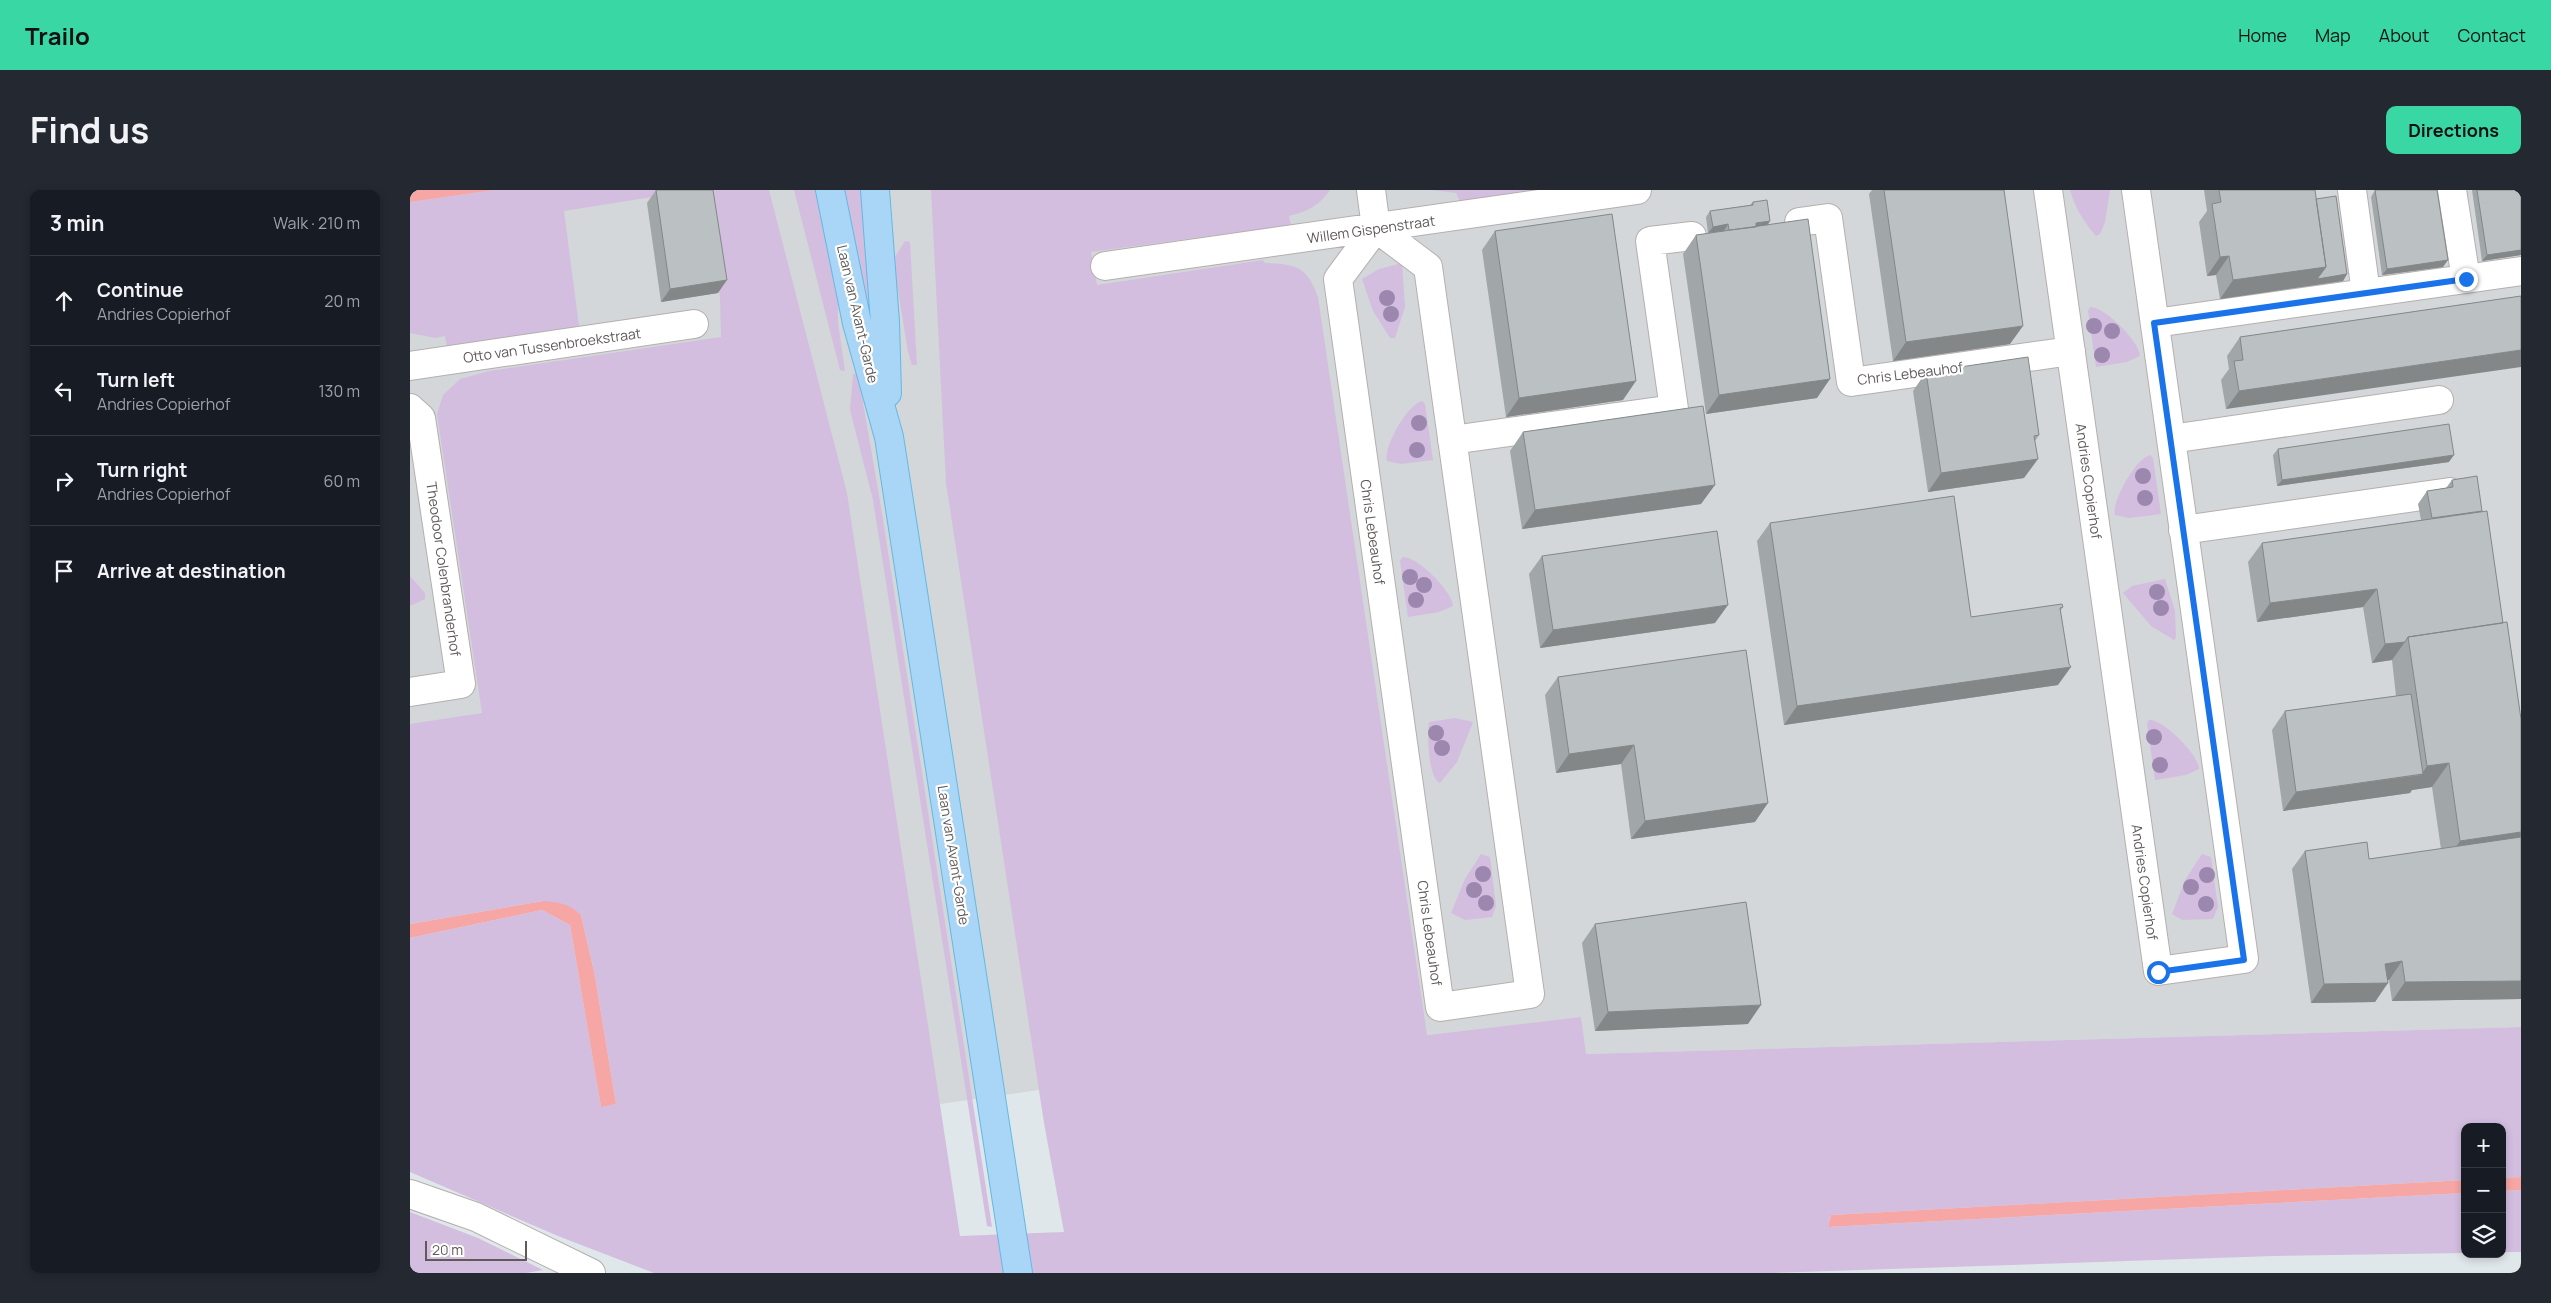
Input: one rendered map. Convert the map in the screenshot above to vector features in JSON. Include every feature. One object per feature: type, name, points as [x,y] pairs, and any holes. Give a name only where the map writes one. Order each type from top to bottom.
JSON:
[{"type":"main road","name":"Laan van Avant-Garde","points":[[830,190],[857,323],[889,437]]},
{"type":"main road","name":"Laan van Avant-Garde","points":[[875,190],[885,322],[889,437],[1018,1273]]},
{"type":"street","points":[[1371,190],[1376,228]]},
{"type":"street","name":"Willem Gispenstraat","points":[[1105,266],[1637,190]]},
{"type":"street","name":"Andries Copierhof","points":[[2048,190],[2158,972],[2244,960],[2136,190]]},
{"type":"street","points":[[2352,190],[2366,293]]},
{"type":"street","points":[[2452,190],[2466,279]]},
{"type":"street","name":"Chris Lebeauhof","points":[[1799,222],[1828,218],[1851,382],[2071,351]]},
{"type":"street","name":"Chris Lebeauhof","points":[[1376,228],[1428,267],[1530,994],[1440,1007],[1338,279],[1376,228]]},
{"type":"street","points":[[1452,440],[1674,409],[1650,241],[1692,236]]},
{"type":"street","points":[[2154,323],[2521,271]]},
{"type":"street","name":"Otto van Tussenbroekstraat","points":[[410,366],[694,324]]},
{"type":"street","points":[[2171,439],[2439,400]]},
{"type":"street","name":"Theodoor Colenbranderhof","points":[[410,408],[421,418],[461,684],[410,692]]},
{"type":"street","points":[[2183,530],[2450,492]]},
{"type":"street","points":[[410,1194],[476,1217],[591,1273]]},
{"type":"shaded area","points":[[410,190],[2521,190],[2521,1027],[1585,1054],[1581,1018],[1426,1035],[940,1104],[644,717],[410,749]]},
{"type":"shaded area","points":[[410,190],[494,190],[410,202]]},
{"type":"shaded area","points":[[494,190],[696,190],[564,211],[579,326],[447,348],[445,336],[435,338],[410,333],[410,202]]},
{"type":"shaded area","points":[[704,190],[769,190],[847,493],[960,1236],[1064,1232],[1044,1123],[946,483],[931,190],[1330,190],[1322,200],[1312,207],[1289,216],[1291,225],[1091,252],[1097,285],[1263,260],[1265,263],[1285,264],[1299,269],[1305,273],[1314,287],[1318,297],[1427,1035],[1581,1017],[1586,1054],[2521,1027],[2521,1177],[2506,1178],[2506,1123],[2461,1123],[2461,1180],[1831,1215],[1828,1227],[2461,1193],[2461,1253],[2274,1256],[1772,1273],[654,1273],[558,1236],[410,1172],[410,938],[542,910],[570,925],[601,1106],[616,1104],[595,976],[581,915],[543,901],[410,924],[410,724],[482,713],[437,414],[443,395],[460,379],[489,371],[721,337],[720,297]]},
{"type":"shaded area","points":[[794,190],[815,190],[838,299],[838,322],[845,371],[840,370]]},
{"type":"shaded area","points":[[838,190],[864,190],[873,324],[868,322]]},
{"type":"shaded area","points":[[1432,190],[1542,190],[1460,202],[1456,193]]},
{"type":"shaded area","points":[[2070,190],[2110,190],[2105,222],[2100,234],[2096,236],[2084,220],[2074,203]]},
{"type":"shaded area","points":[[905,241],[910,242],[917,365],[912,365],[908,352],[893,260]]},
{"type":"shaded area","points":[[1402,263],[1405,307],[1395,338],[1390,338],[1373,311],[1362,279],[1379,269]]},
{"type":"shaded area","points":[[2090,307],[2104,312],[2112,318],[2134,342],[2140,356],[2127,362],[2096,367],[2088,311]]},
{"type":"shaded area","points":[[858,373],[882,513],[992,1227],[987,1226],[873,500],[850,410],[853,374]]},
{"type":"shaded area","points":[[1422,401],[1425,404],[1433,460],[1401,464],[1387,461],[1389,446],[1398,427],[1410,410]]},
{"type":"shaded area","points":[[2150,455],[2153,458],[2161,514],[2129,518],[2115,515],[2117,501],[2126,481],[2138,464]]},
{"type":"shaded area","points":[[1403,557],[1417,562],[1425,568],[1447,592],[1453,606],[1439,612],[1408,617],[1400,561]]},
{"type":"shaded area","points":[[410,576],[425,593],[425,599],[410,606]]},
{"type":"shaded area","points":[[2165,579],[2175,611],[2176,638],[2174,640],[2151,626],[2123,593],[2132,586]]},
{"type":"shaded area","points":[[1455,718],[1473,722],[1457,762],[1440,783],[1433,773],[1431,765],[1428,746],[1429,722]]},
{"type":"shaded area","points":[[2149,720],[2163,725],[2171,731],[2193,755],[2199,769],[2186,775],[2155,780],[2147,724]]},
{"type":"shaded area","points":[[1481,854],[1490,857],[1496,906],[1492,917],[1465,920],[1451,913],[1465,879]]},
{"type":"shaded area","points":[[2202,854],[2211,857],[2218,907],[2213,919],[2182,920],[2172,914],[2185,880]]},
{"type":"shaded area","points":[[543,901],[564,904],[573,908],[581,915],[595,976],[616,1104],[601,1107],[570,925],[542,910],[410,938],[410,924]]},
{"type":"shaded area","points":[[2521,1177],[2521,1190],[2506,1191],[2506,1178]]},
{"type":"shaded area","points":[[2461,1180],[2461,1193],[1828,1227],[1831,1215]]},
{"type":"shaded area","points":[[2521,1190],[2521,1252],[2506,1252],[2506,1191]]},
{"type":"shaded area","points":[[410,1212],[478,1238],[543,1270],[526,1273],[410,1273]]},
{"type":"building","points":[[656,190],[713,190],[727,280],[670,289]]},
{"type":"building","points":[[1884,190],[2004,190],[2023,326],[1906,342]]},
{"type":"building","points":[[2219,190],[2315,190],[2326,267],[2233,280],[2229,256],[2220,257],[2212,204],[2221,202]]},
{"type":"building","points":[[2375,190],[2437,190],[2448,260],[2387,269]]},
{"type":"building","points":[[2477,190],[2521,190],[2521,250],[2487,255]]},
{"type":"building","points":[[2336,196],[2347,274],[2317,279],[2326,267],[2316,199]]},
{"type":"building","points":[[1767,200],[1770,221],[1756,223],[1756,227],[1729,230],[1728,224],[1713,227],[1710,211],[1753,205],[1753,202]]},
{"type":"building","points":[[1612,214],[1636,381],[1519,398],[1495,231]]},
{"type":"building","points":[[1808,219],[1830,379],[1719,395],[1696,235]]},
{"type":"building","points":[[2521,296],[2521,350],[2239,391],[2234,361],[2243,360],[2240,337]]},
{"type":"building","points":[[2028,357],[2039,435],[2034,436],[2038,459],[1941,473],[1926,372]]},
{"type":"building","points":[[1703,406],[1715,485],[1535,510],[1523,432]]},
{"type":"building","points":[[2449,424],[2454,455],[2282,480],[2278,449]]},
{"type":"building","points":[[2477,476],[2482,511],[2432,518],[2427,491],[2453,487],[2452,480]]},
{"type":"building","points":[[1954,496],[1971,617],[2062,604],[2063,607],[2060,608],[2071,667],[1797,706],[1770,523]]},
{"type":"building","points":[[2487,511],[2503,623],[2408,637],[2405,642],[2385,644],[2377,589],[2270,603],[2262,543]]},
{"type":"building","points":[[1717,531],[1728,605],[1553,630],[1542,556]]},
{"type":"building","points":[[2507,622],[2521,719],[2521,832],[2460,841],[2449,763],[2427,766],[2408,637]]},
{"type":"building","points":[[1746,650],[1768,803],[1645,821],[1634,745],[1569,754],[1558,677]]},
{"type":"building","points":[[2411,694],[2423,774],[2296,792],[2285,711]]},
{"type":"building","points":[[2521,837],[2521,981],[2405,982],[2402,961],[2385,964],[2388,983],[2324,984],[2305,851],[2367,842],[2369,859]]},
{"type":"building","points":[[1746,902],[1761,1005],[1608,1012],[1595,924]]},
{"type":"route","points":[[2158,972],[2244,960],[2154,323],[2466,279]]}]
